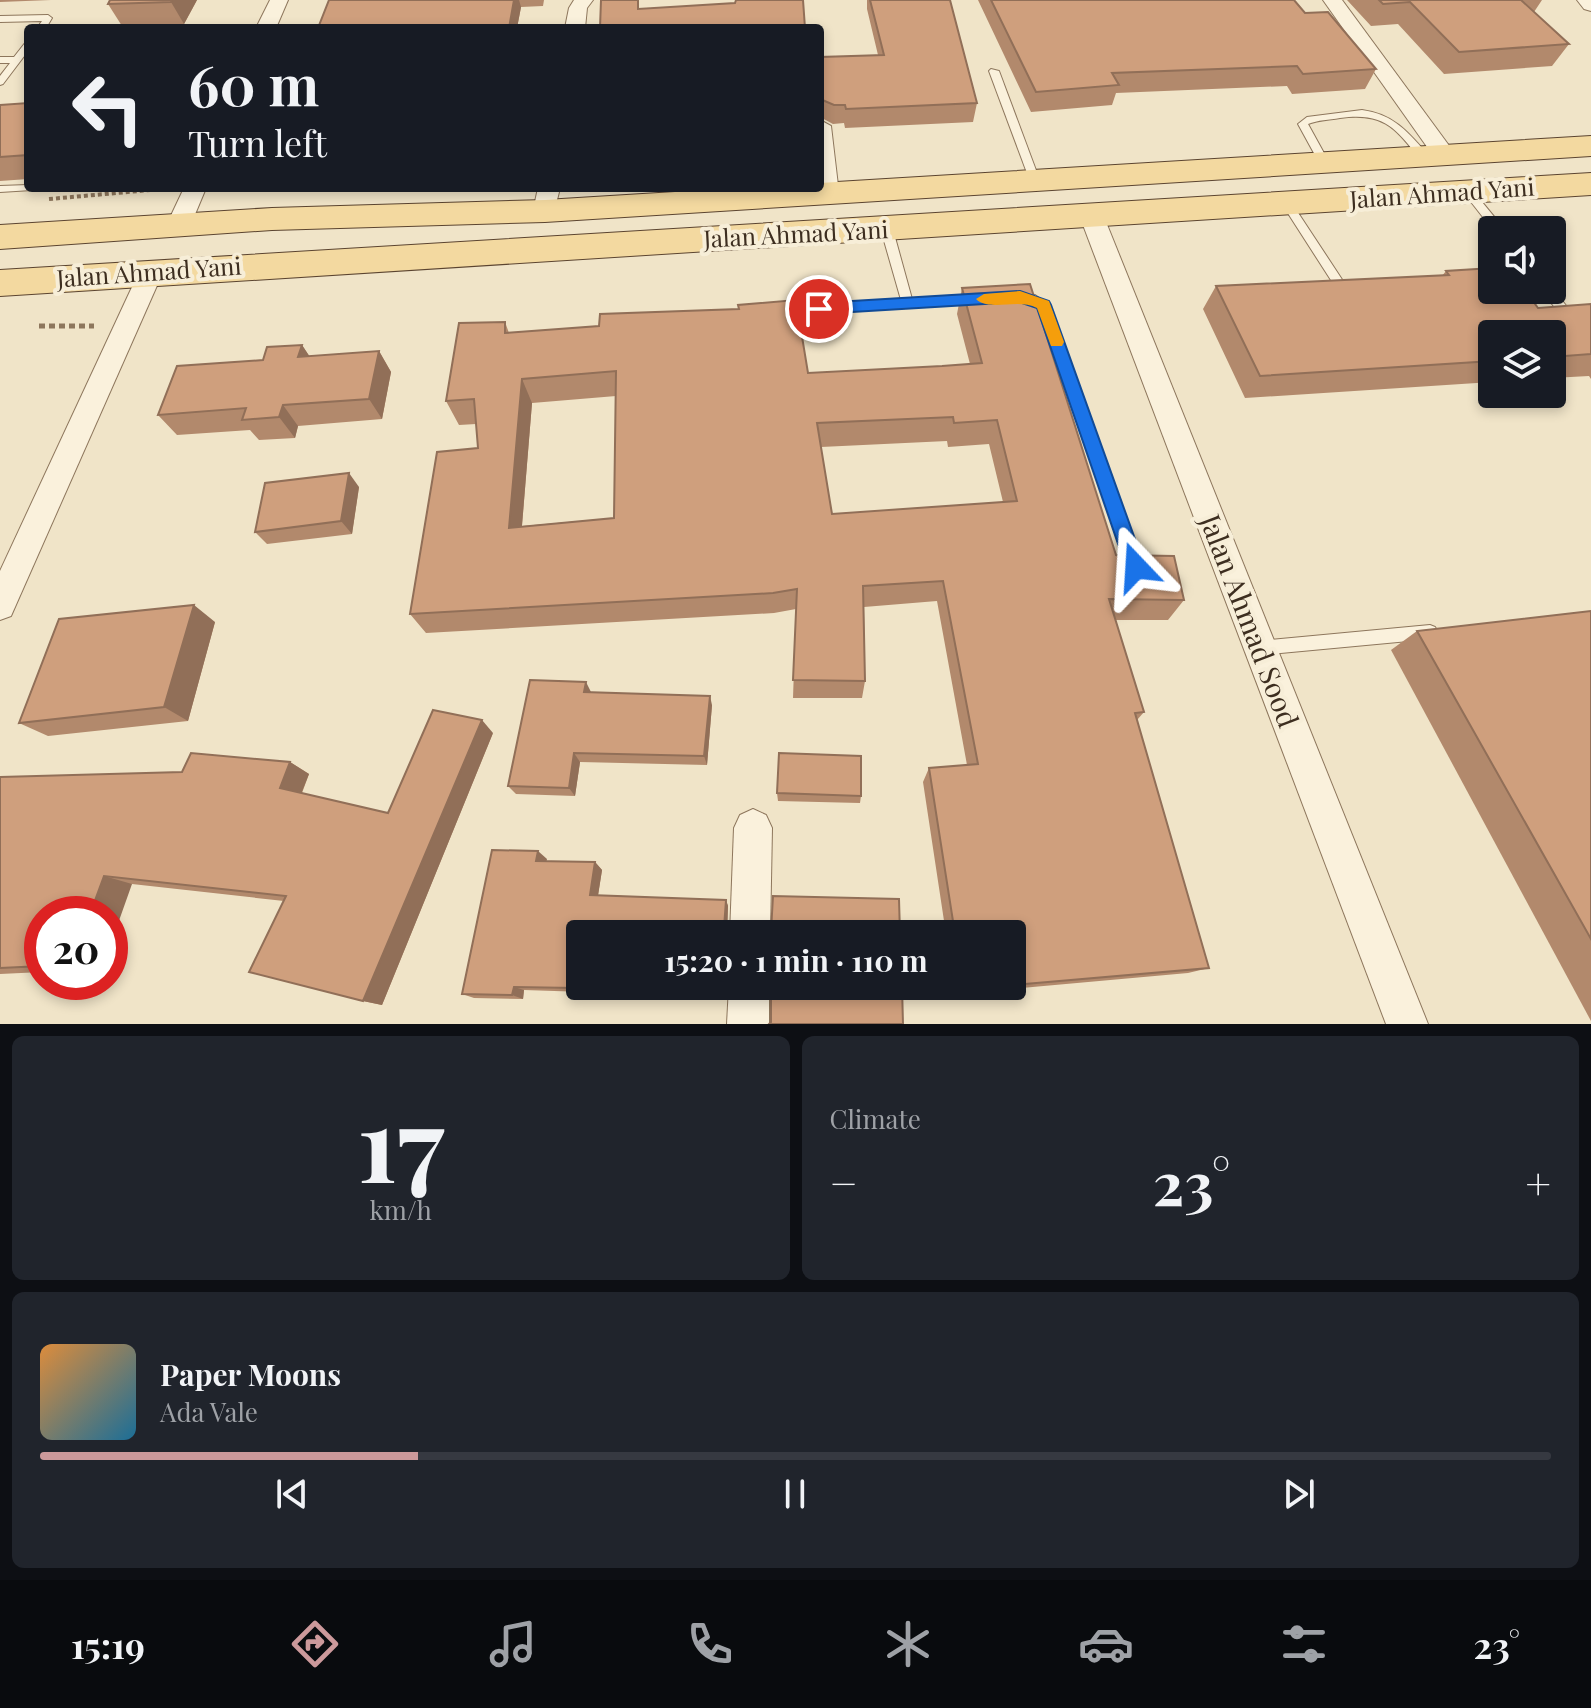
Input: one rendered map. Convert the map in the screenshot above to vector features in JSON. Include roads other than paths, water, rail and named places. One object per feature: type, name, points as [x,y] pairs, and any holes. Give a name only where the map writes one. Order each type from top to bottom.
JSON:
[{"type":"main road","name":"Jalan Ahmad Yani","points":[[0,237],[179,224],[436,212],[547,200],[828,194],[1591,146]]},
{"type":"main road","name":"Jalan Ahmad Yani","points":[[0,283],[1591,184]]},
{"type":"main road","points":[[828,194],[834,232]]},
{"type":"street","points":[[268,24],[279,0]]},
{"type":"street","points":[[576,24],[578,8],[584,0]]},
{"type":"street","points":[[1332,0],[1435,157]]},
{"type":"street","points":[[1586,0],[1591,5]]},
{"type":"street","points":[[824,160],[828,194]]},
{"type":"street","points":[[179,224],[193,192]]},
{"type":"street","name":"Jalan Ahmad Sood","points":[[1092,217],[1407,1024]]},
{"type":"street","points":[[0,606],[151,272]]},
{"type":"street","points":[[750,920],[753,828]]},
{"type":"street","points":[[748,1024],[749,1000]]},
{"type":"lane","points":[[0,19],[48,18],[44,24]]},
{"type":"lane","points":[[0,82],[24,50]]},
{"type":"lane","points":[[0,60],[17,60]]},
{"type":"lane","points":[[994,71],[1035,181]]},
{"type":"lane","points":[[1325,164],[1303,124],[1307,120],[1348,114],[1375,113],[1392,119],[1435,157]]},
{"type":"lane","points":[[0,189],[24,188]]},
{"type":"lane","points":[[1469,193],[1488,216]]},
{"type":"lane","points":[[1287,204],[1340,285]]},
{"type":"lane","points":[[887,230],[908,304]]},
{"type":"lane","points":[[1325,287],[1372,285]]},
{"type":"lane","points":[[1004,298],[1025,297],[1043,305],[1136,567]]},
{"type":"lane","points":[[790,311],[988,299]]},
{"type":"lane","points":[[1558,304],[1564,311],[1591,324]]},
{"type":"lane","points":[[1259,648],[1449,630]]}]
